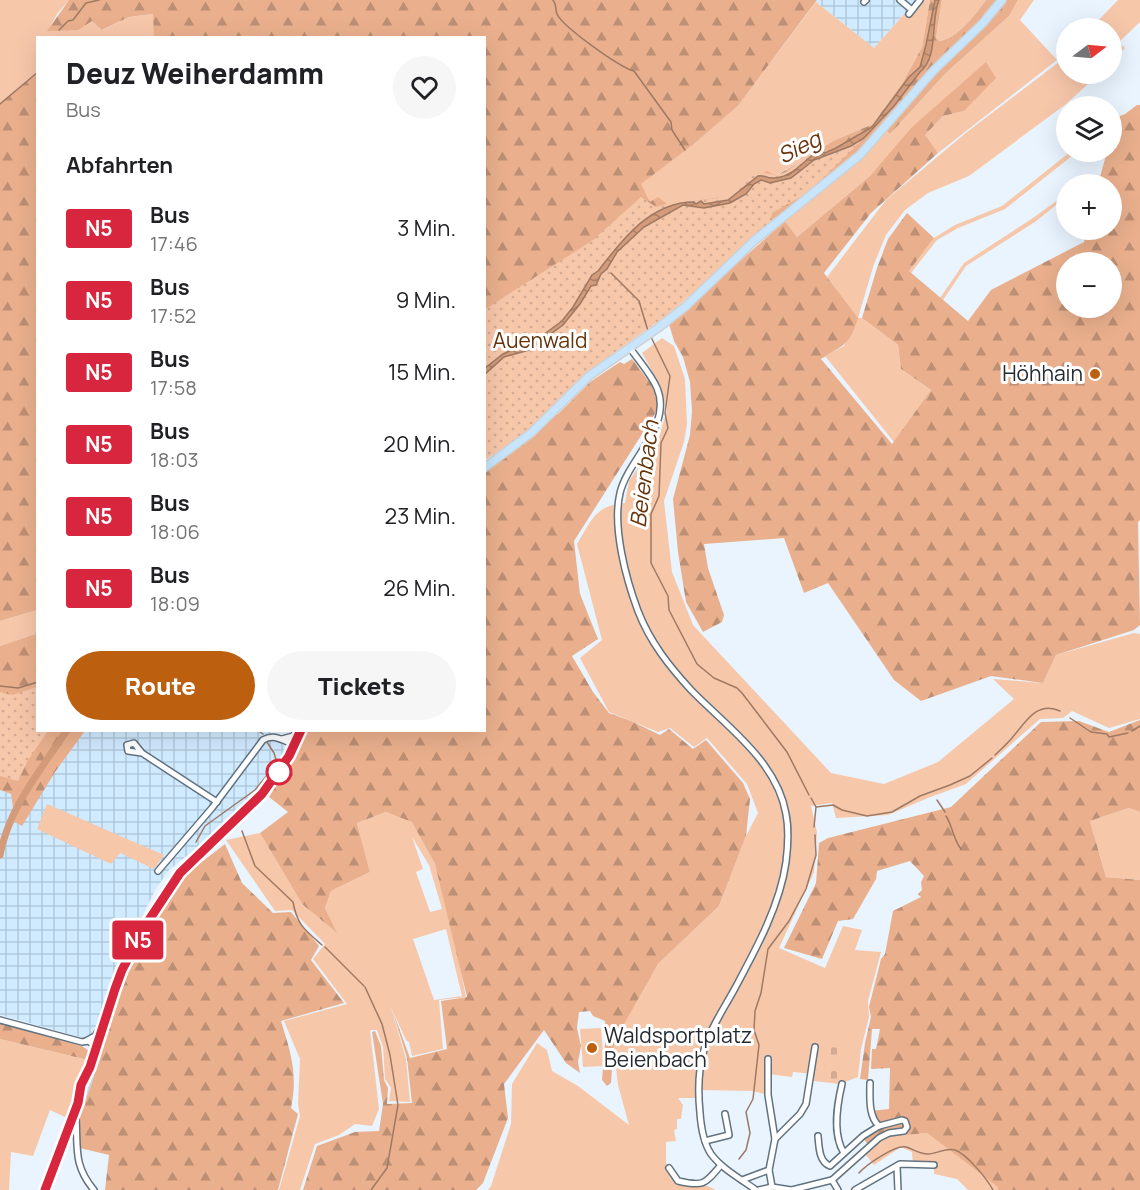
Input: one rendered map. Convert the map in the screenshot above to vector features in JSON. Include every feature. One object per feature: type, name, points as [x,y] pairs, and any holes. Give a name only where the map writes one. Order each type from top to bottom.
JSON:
[{"type":"main road","points":[[486,467],[531,433],[590,376],[658,328],[695,298],[754,240],[860,155],[934,70],[982,24],[1002,0]]},
{"type":"main road","points":[[45,1190],[78,1103],[81,1085],[90,1067],[122,970],[147,923],[170,885],[189,863],[262,794],[285,763],[299,732]]},
{"type":"street","points":[[900,0],[911,12],[920,0]]},
{"type":"street","points":[[630,348],[654,382],[661,404],[654,429],[626,476],[619,495],[621,545],[636,606],[648,635],[667,663],[762,763],[778,789],[787,822],[785,865],[777,897],[741,977],[711,1034],[702,1059],[699,1106],[705,1142],[713,1156],[722,1165],[757,1190],[772,1187],[792,1190],[832,1180],[879,1138],[890,1132],[904,1131],[907,1127],[905,1121],[902,1120],[879,1126],[862,1136],[832,1165],[826,1164],[821,1157],[818,1136]]},
{"type":"street","points":[[281,739],[293,736],[298,732]]},
{"type":"street","points":[[158,871],[217,802],[263,740],[272,736],[295,745]]},
{"type":"street","points":[[142,753],[217,802]]},
{"type":"street","points":[[0,1020],[97,1047]]},
{"type":"street","points":[[84,1042],[95,1036],[103,1024]]},
{"type":"street","points":[[775,1139],[800,1114],[806,1104],[815,1047]]},
{"type":"street","points":[[768,1059],[768,1095],[775,1139],[769,1170],[772,1187]]},
{"type":"street","points":[[870,1083],[871,1110],[879,1126]]},
{"type":"street","points":[[842,1084],[837,1108],[839,1146],[844,1153]]},
{"type":"street","points":[[74,1114],[78,1164],[85,1180],[94,1190]]},
{"type":"street","points":[[705,1142],[729,1135],[725,1114]]},
{"type":"street","points":[[855,1190],[903,1164],[934,1165]]},
{"type":"street","points":[[669,1168],[678,1181],[700,1184],[706,1182],[722,1165]]},
{"type":"street","points":[[897,1167],[898,1190]]},
{"type":"street","points":[[742,1180],[769,1170]]},
{"type":"street","points":[[832,1180],[838,1190]]},
{"type":"shaded area","points":[[817,0],[916,0],[874,48],[816,2]]},
{"type":"shaded area","points":[[84,732],[270,732],[285,747],[286,753],[266,785],[235,817],[169,870],[155,890],[117,969],[91,1040],[0,1015],[0,790],[11,794],[15,822]]},
{"type":"green space","points":[[0,0],[69,0],[57,14],[48,31],[92,21],[103,30],[129,17],[154,14],[154,36],[36,36],[36,75],[0,103]]},
{"type":"green space","points":[[69,0],[817,0],[738,106],[694,144],[641,184],[650,202],[658,197],[670,206],[728,196],[754,177],[767,171],[776,176],[833,141],[873,124],[903,82],[922,47],[930,0],[942,0],[936,38],[939,41],[959,31],[986,0],[1018,0],[1009,16],[946,73],[890,134],[883,128],[850,161],[750,238],[486,416],[486,36],[154,36],[153,14],[129,17],[102,30],[92,21],[78,30],[47,31]]},
{"type":"green space","points":[[924,0],[930,0],[922,47],[903,82],[873,124],[833,141],[775,176],[728,196],[670,206],[650,202],[640,184],[694,144],[738,106],[816,2],[874,48],[905,13],[910,16]]},
{"type":"green space","points":[[942,0],[986,0],[959,31],[938,41],[936,38]]},
{"type":"green space","points":[[1018,0],[1034,0],[1020,20],[1056,61],[938,153],[924,136],[943,116],[964,111],[986,63],[870,176],[797,237],[785,221],[797,208],[847,171],[886,131],[890,134],[946,73],[1009,16]]},
{"type":"green space","points":[[1118,0],[1140,0],[1140,22],[1122,39],[1122,18],[1101,18]]},
{"type":"green space","points":[[986,62],[996,78],[964,111],[943,116],[925,135],[938,153],[871,213],[824,273],[858,318],[852,335],[845,344],[821,359],[892,444],[931,390],[901,369],[898,345],[862,318],[888,239],[907,213],[934,238],[909,271],[968,321],[991,290],[1056,256],[1056,318],[1122,318],[1122,252],[1065,252],[1084,240],[1122,240],[1122,174],[1101,174],[1104,162],[1122,162],[1122,115],[1140,105],[1140,520],[1138,522],[1140,625],[1134,630],[1056,655],[1043,683],[991,676],[921,701],[894,680],[828,583],[804,593],[784,538],[704,544],[708,568],[724,615],[722,622],[703,632],[686,602],[673,499],[690,435],[692,411],[690,382],[683,357],[674,341],[669,324],[785,221],[797,237],[870,176],[912,127]]},
{"type":"green space","points":[[1056,64],[1056,84],[1088,84],[1075,96],[1056,96],[1056,111],[969,176],[928,193],[905,210],[886,235],[874,264],[858,318],[862,318],[898,345],[901,369],[931,390],[894,442],[825,356],[844,346],[857,318],[827,277],[886,200],[967,132]]},
{"type":"green space","points":[[36,75],[36,610],[0,621],[0,103]]},
{"type":"green space","name":"Auenwald","points":[[866,130],[866,136],[809,192],[772,213],[771,218],[774,219],[753,236],[750,243],[670,313],[594,367],[524,435],[486,459],[486,309],[593,240],[641,197],[656,207],[723,196],[739,188],[757,172],[776,175],[786,172],[805,158],[823,153],[854,139]]},
{"type":"green space","points":[[1057,162],[1064,162],[1005,209],[958,228],[937,240],[911,273],[909,271],[934,238],[955,225],[1002,206]]},
{"type":"green space","points":[[1056,201],[1056,205],[1035,222],[966,266],[943,300],[940,298],[964,263]]},
{"type":"green space","points":[[662,338],[674,346],[685,379],[687,424],[684,442],[664,501],[672,572],[693,625],[831,773],[884,784],[938,762],[1014,699],[993,679],[1043,683],[1056,655],[1134,633],[1140,634],[1140,719],[1109,728],[1072,711],[1063,718],[1040,719],[966,784],[888,815],[836,818],[832,803],[811,806],[817,832],[814,872],[779,948],[825,968],[843,926],[862,930],[855,950],[881,952],[868,1001],[869,1017],[861,1049],[858,1077],[840,1084],[814,1081],[813,1074],[793,1072],[792,1077],[768,1074],[768,1095],[753,1091],[700,1090],[699,1098],[678,1098],[683,1105],[681,1119],[677,1119],[677,1129],[674,1130],[676,1141],[666,1142],[666,1163],[677,1179],[701,1183],[716,1190],[488,1190],[511,1124],[512,1084],[537,1043],[547,1050],[552,1071],[578,1086],[629,1125],[618,1085],[613,1042],[658,964],[719,906],[746,836],[758,813],[747,784],[707,738],[694,747],[670,728],[658,732],[609,712],[580,658],[602,640],[577,544],[600,511],[625,503],[629,481],[659,437],[667,410],[660,385],[642,353]]},
{"type":"green space","points":[[632,359],[654,388],[658,409],[574,541],[580,594],[598,639],[572,656],[593,692],[609,713],[660,735],[669,729],[693,749],[706,740],[743,783],[750,799],[746,836],[719,906],[658,964],[614,1042],[611,1083],[607,1086],[602,1080],[605,1021],[593,1016],[590,1011],[579,1012],[577,1028],[581,1046],[578,1062],[580,1073],[566,1063],[544,1030],[504,1084],[508,1118],[483,1183],[476,1190],[303,1190],[317,1146],[355,1132],[379,1131],[383,1104],[372,1032],[375,1031],[381,1046],[384,1080],[388,1088],[387,1104],[412,1103],[407,1058],[391,1006],[410,1058],[447,1049],[441,1001],[467,997],[435,864],[412,822],[386,812],[357,823],[370,872],[331,891],[325,908],[337,933],[302,904],[260,833],[288,812],[269,797],[298,747],[304,732],[486,732],[486,471],[559,413],[590,382],[620,362],[624,364]]},
{"type":"green space","points":[[36,610],[35,634],[0,646],[0,621]]},
{"type":"green space","points":[[36,630],[36,732],[84,732],[55,772],[22,826],[15,822],[11,794],[0,790],[0,646],[35,634]]},
{"type":"green space","points":[[36,687],[36,732],[47,732],[28,760],[18,781],[0,776],[0,692],[12,695]]},
{"type":"green space","points":[[1140,720],[1140,812],[1129,808],[1090,821],[1106,877],[1140,880],[1140,1190],[998,1190],[998,1187],[927,1133],[895,1136],[868,1145],[862,1136],[874,1127],[871,1111],[889,1109],[890,1068],[871,1069],[872,1049],[876,1049],[880,1029],[872,1029],[868,1080],[860,1079],[871,1017],[869,1007],[881,959],[885,954],[893,911],[921,897],[918,894],[922,890],[921,882],[924,876],[910,861],[877,871],[876,879],[853,919],[838,921],[822,959],[784,948],[816,883],[819,843],[828,838],[951,807],[1041,722],[1079,721],[1109,732]]},
{"type":"green space","points":[[47,804],[164,855],[154,869],[120,853],[111,864],[37,829]]},
{"type":"green space","points":[[1129,808],[1140,812],[1140,880],[1106,877],[1090,821]]},
{"type":"green space","points":[[386,812],[412,821],[435,864],[452,927],[466,997],[439,1000],[443,1049],[412,1056],[409,1042],[391,1007],[406,1059],[410,1102],[389,1101],[391,1088],[385,1079],[383,1047],[377,1030],[370,1030],[379,1109],[372,1126],[355,1124],[339,1135],[315,1144],[300,1190],[279,1190],[300,1116],[298,1104],[300,1059],[284,1021],[347,1004],[313,959],[325,944],[292,910],[275,911],[226,840],[260,833],[302,904],[336,932],[325,908],[331,891],[370,872],[357,823]],"holes":[[[412,837],[429,865],[442,909],[430,912],[416,872],[423,869]],[[446,929],[462,996],[434,1000],[413,939]]]},
{"type":"green space","points":[[225,844],[242,883],[273,913],[291,912],[319,946],[311,960],[344,1003],[281,1021],[294,1074],[291,1108],[298,1114],[278,1190],[105,1190],[109,1155],[80,1148],[78,1120],[128,970],[181,878]]},
{"type":"green space","points":[[0,1023],[82,1046],[89,1051],[88,1060],[0,1039]]},
{"type":"green space","name":"Waldsportplatz Beienbach","points":[[601,1028],[604,1066],[583,1067],[580,1029]]},
{"type":"green space","points":[[0,1039],[88,1060],[69,1119],[50,1110],[33,1156],[11,1152],[9,1190],[0,1190]]},
{"type":"green space","points":[[827,1046],[844,1049],[838,1083],[823,1081]]},
{"type":"green space","points":[[927,1133],[999,1187],[998,1190],[968,1190],[957,1179],[934,1174],[934,1165],[913,1164],[912,1152],[901,1147],[874,1165],[866,1155],[868,1145],[895,1136]]},
{"type":"water","points":[[935,0],[939,0],[932,48],[926,66],[894,106],[864,138],[851,146],[814,160],[791,178],[770,183],[761,180],[754,184],[746,194],[730,203],[704,208],[683,205],[644,227],[617,252],[596,285],[591,286],[563,325],[529,350],[504,357],[486,373],[486,367],[503,354],[512,350],[524,349],[562,321],[592,275],[638,225],[651,216],[664,208],[678,204],[694,202],[696,204],[701,201],[704,204],[728,200],[758,176],[778,178],[784,176],[814,154],[820,155],[822,152],[836,148],[872,127],[909,77],[920,67]]},
{"type":"waterway","points":[[59,30],[68,21],[73,20],[86,3],[99,0]]},
{"type":"waterway","points":[[553,0],[557,14],[569,28],[605,55],[634,71],[671,122],[672,130],[685,150]]},
{"type":"waterway","points":[[0,104],[36,74]]},
{"type":"waterway","name":"Beienbach","points":[[611,273],[639,301],[648,331]]},
{"type":"waterway","name":"Beienbach","points":[[650,335],[670,376],[665,413],[668,428],[661,443],[659,496],[651,514],[651,563],[668,596],[669,610],[697,664],[714,678],[737,688],[742,693],[787,752],[809,795]]},
{"type":"waterway","points":[[0,686],[18,688],[36,683]]},
{"type":"waterway","points":[[995,755],[1032,715],[1045,708],[1060,711]]},
{"type":"waterway","points":[[1070,718],[1091,732],[1107,734],[1109,737],[1128,733]]},
{"type":"waterway","points":[[1132,731],[1140,726]]},
{"type":"waterway","name":"Sieg","points":[[0,855],[4,837],[18,805],[66,732]]},
{"type":"waterway","points":[[196,842],[205,826],[255,790],[277,763],[267,742]]},
{"type":"waterway","points":[[816,807],[833,805],[842,810],[867,816],[892,812],[920,796],[970,776],[992,758]]},
{"type":"waterway","name":"Beienbach","points":[[811,798],[816,807],[814,827]]},
{"type":"waterway","points":[[937,800],[945,812]]},
{"type":"waterway","points":[[946,816],[961,849]]},
{"type":"waterway","points":[[242,831],[255,866],[293,902],[303,927],[322,945]]},
{"type":"waterway","name":"Beienbach","points":[[739,1159],[746,1150],[750,1133],[746,1112],[753,1099],[759,1045],[754,1030],[755,1011],[761,993],[768,949],[789,921],[806,889],[816,855],[815,835]]},
{"type":"waterway","points":[[325,947],[364,986]]},
{"type":"waterway","points":[[365,987],[382,1024],[390,1055],[398,1105],[387,1168],[371,1190]]},
{"type":"waterway","name":"Beienbach","points":[[859,1173],[881,1156],[901,1147],[928,1154],[952,1149],[960,1152],[971,1162],[993,1190]]},
{"type":"bus line","name":"N5","points":[[45,1190],[78,1103],[81,1085],[90,1067],[122,970],[147,923],[180,873],[262,794],[289,756],[300,732]]},
{"type":"place","name":"Höhhain","points":[[1095,374]]},
{"type":"place","name":"Waldsportplatz Beienbach","points":[[592,1048]]}]
